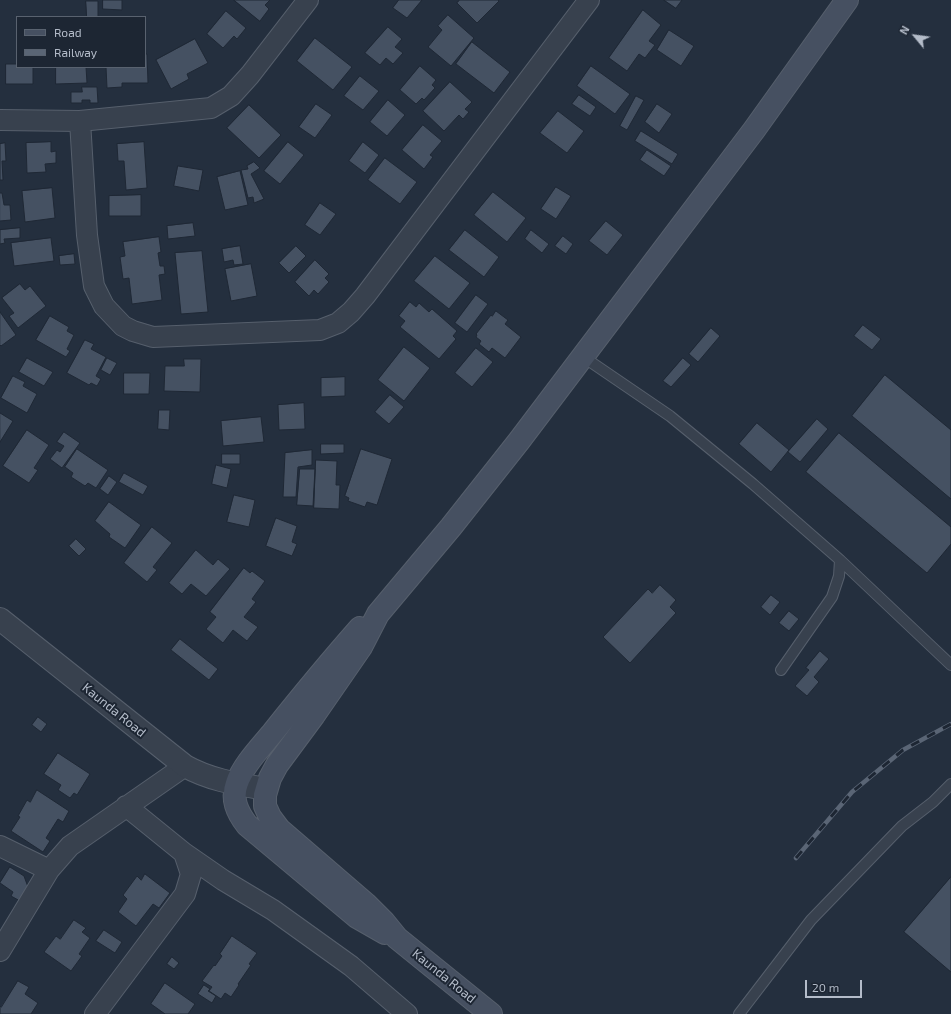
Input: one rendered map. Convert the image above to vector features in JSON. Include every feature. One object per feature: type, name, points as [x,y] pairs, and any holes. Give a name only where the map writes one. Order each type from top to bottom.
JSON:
[{"type":"main road","points":[[378,614],[451,527],[519,441],[754,130],[847,0]]},
{"type":"main road","name":"Kaunda Road","points":[[378,614],[365,623],[336,654],[255,755],[240,774],[236,784],[234,796],[240,816],[247,825],[357,917],[378,930],[397,938]]},
{"type":"main road","name":"Kaunda Road","points":[[378,614],[361,647],[277,765],[266,788],[265,806],[270,817],[279,829],[366,904],[397,938],[491,1014]]},
{"type":"street","points":[[0,120],[80,121],[211,108],[231,96],[250,75],[308,0]]},
{"type":"street","points":[[80,121],[87,234],[94,286],[104,306],[123,326],[133,331],[154,337],[320,330],[338,323],[351,312],[365,296],[589,0]]},
{"type":"street","name":"Kaunda Road","points":[[0,619],[185,766],[209,777],[236,784],[266,788]]},
{"type":"street","points":[[0,951],[50,870],[70,846],[185,766]]},
{"type":"street","points":[[126,806],[184,853],[223,880],[273,910],[351,966],[408,1014]]},
{"type":"street","points":[[0,846],[50,870]]},
{"type":"street","points":[[95,1014],[185,894],[190,874],[184,853]]},
{"type":"lane","points":[[582,356],[670,416],[753,484],[840,560],[951,665]]},
{"type":"lane","points":[[781,670],[832,597],[839,576],[840,560]]},
{"type":"lane","points":[[739,1014],[811,920],[902,826],[932,802],[951,784]]},
{"type":"building","points":[[103,0],[122,0],[122,10],[103,9]]},
{"type":"building","points":[[234,0],[270,0],[265,5],[269,9],[260,21]]},
{"type":"building","points":[[399,0],[422,0],[407,18],[393,8]]},
{"type":"building","points":[[460,0],[499,1],[477,23],[457,3]]},
{"type":"building","points":[[664,0],[682,0],[676,8]]},
{"type":"building","points":[[86,1],[98,1],[98,16],[87,16]]},
{"type":"building","points":[[643,10],[661,25],[649,41],[655,45],[645,58],[639,54],[627,71],[609,58]]},
{"type":"building","points":[[226,11],[246,28],[237,39],[234,36],[223,48],[207,34]]},
{"type":"building","points":[[448,15],[474,38],[451,66],[428,47],[442,30],[438,26]]},
{"type":"building","points":[[388,27],[402,39],[395,47],[403,53],[393,64],[386,58],[380,65],[365,53]]},
{"type":"building","points":[[669,30],[694,46],[681,66],[657,50]]},
{"type":"building","points":[[315,38],[352,67],[333,90],[297,61]]},
{"type":"building","points":[[195,39],[208,63],[187,74],[189,79],[171,89],[156,60]]},
{"type":"building","points":[[472,42],[510,72],[494,93],[456,64]]},
{"type":"building","points":[[147,54],[148,83],[122,83],[122,87],[107,88],[106,68],[146,68]]},
{"type":"building","points":[[6,64],[16,64],[16,68],[33,68],[33,84],[6,84]]},
{"type":"building","points":[[420,66],[436,80],[432,85],[435,88],[424,100],[422,98],[416,104],[400,90]]},
{"type":"building","points":[[591,66],[630,94],[615,114],[577,86]]},
{"type":"building","points":[[56,68],[86,68],[87,83],[56,84]]},
{"type":"building","points":[[360,76],[379,91],[363,110],[344,96]]},
{"type":"building","points":[[450,82],[472,102],[465,109],[469,112],[463,119],[459,115],[444,131],[423,111]]},
{"type":"building","points":[[82,87],[97,87],[98,103],[90,103],[90,100],[82,100],[82,103],[71,103],[71,92],[82,92]]},
{"type":"building","points":[[579,95],[596,107],[590,116],[572,104]]},
{"type":"building","points":[[636,96],[644,100],[627,130],[620,126]]},
{"type":"building","points":[[388,100],[405,115],[387,136],[370,122]]},
{"type":"building","points":[[316,104],[332,115],[315,138],[299,127]]},
{"type":"building","points":[[657,104],[672,114],[659,133],[645,122]]},
{"type":"building","points":[[249,105],[281,135],[259,158],[227,128]]},
{"type":"building","points":[[558,111],[584,131],[567,153],[540,133]]},
{"type":"building","points":[[423,125],[442,141],[430,155],[433,157],[424,169],[402,150]]},
{"type":"building","points":[[641,131],[678,154],[672,164],[635,141]]},
{"type":"building","points":[[51,142],[51,152],[56,151],[56,163],[45,164],[46,172],[27,173],[26,143]]},
{"type":"building","points":[[144,142],[147,188],[126,190],[124,161],[118,161],[117,144]]},
{"type":"building","points":[[288,142],[304,155],[280,184],[264,171]]},
{"type":"building","points":[[363,142],[379,155],[365,173],[349,161]]},
{"type":"building","points":[[5,143],[6,161],[2,161],[3,180],[0,180],[0,144]]},
{"type":"building","points":[[647,150],[671,166],[664,176],[640,160]]},
{"type":"building","points":[[385,158],[417,182],[400,204],[368,180]]},
{"type":"building","points":[[254,162],[260,168],[251,174],[264,199],[254,203],[253,197],[248,198],[241,170],[248,169],[247,166]]},
{"type":"building","points":[[178,166],[203,170],[199,191],[174,186]]},
{"type":"building","points":[[240,171],[248,205],[225,210],[217,177]]},
{"type":"building","points":[[556,187],[571,196],[556,219],[541,209]]},
{"type":"building","points":[[52,188],[55,218],[25,222],[22,191]]},
{"type":"building","points":[[493,192],[526,218],[507,242],[474,215]]},
{"type":"building","points":[[0,193],[2,193],[4,205],[10,205],[11,220],[0,221]]},
{"type":"building","points":[[141,195],[141,216],[109,216],[109,196]]},
{"type":"building","points":[[320,203],[336,214],[320,235],[305,225]]},
{"type":"building","points":[[606,221],[623,235],[607,255],[589,241]]},
{"type":"building","points":[[193,223],[195,236],[168,239],[167,226]]},
{"type":"building","points":[[20,228],[20,238],[4,239],[5,243],[0,244],[0,230]]},
{"type":"building","points":[[465,230],[499,257],[484,277],[449,250]]},
{"type":"building","points":[[531,230],[549,244],[542,253],[525,239]]},
{"type":"building","points":[[563,236],[573,244],[566,254],[555,246]]},
{"type":"building","points":[[159,237],[161,252],[158,253],[160,266],[164,266],[165,274],[159,275],[162,300],[132,304],[129,278],[123,279],[120,257],[125,256],[123,242]]},
{"type":"building","points":[[51,238],[54,261],[14,266],[11,243]]},
{"type":"building","points":[[240,246],[243,264],[234,265],[233,260],[224,262],[222,249]]},
{"type":"building","points":[[296,246],[306,256],[289,273],[279,263]]},
{"type":"building","points":[[202,251],[208,312],[181,314],[175,253]]},
{"type":"building","points":[[74,254],[75,264],[60,265],[59,256]]},
{"type":"building","points":[[435,256],[470,283],[449,309],[414,281]]},
{"type":"building","points":[[315,260],[329,274],[325,278],[329,282],[318,294],[314,290],[309,296],[295,282]]},
{"type":"building","points":[[251,264],[257,296],[231,301],[225,269]]},
{"type":"building","points":[[20,284],[25,290],[30,286],[46,306],[18,328],[9,316],[14,313],[2,298]]},
{"type":"building","points":[[476,295],[488,304],[467,332],[455,323]]},
{"type":"building","points":[[410,302],[416,307],[419,303],[429,312],[432,309],[457,331],[453,336],[456,339],[439,359],[400,327],[405,321],[399,316]]},
{"type":"building","points":[[496,311],[508,320],[505,324],[521,337],[505,358],[492,348],[489,352],[479,344],[481,341],[476,337],[476,334]]},
{"type":"building","points":[[0,312],[16,335],[1,346],[0,345]]},
{"type":"building","points":[[50,316],[69,327],[67,331],[74,335],[67,349],[70,351],[66,357],[36,340]]},
{"type":"building","points":[[863,325],[881,339],[872,350],[854,336]]},
{"type":"building","points":[[711,328],[720,336],[698,362],[689,354]]},
{"type":"building","points":[[85,340],[94,344],[91,349],[106,357],[96,376],[101,379],[97,386],[91,383],[89,385],[67,373]]},
{"type":"building","points":[[404,347],[430,368],[404,401],[378,380]]},
{"type":"building","points":[[476,348],[493,362],[472,387],[455,373]]},
{"type":"building","points":[[27,358],[53,372],[44,386],[19,372]]},
{"type":"building","points":[[107,358],[117,363],[110,375],[101,370]]},
{"type":"building","points":[[683,358],[691,365],[671,387],[663,381]]},
{"type":"building","points":[[184,359],[201,359],[200,392],[164,391],[165,366],[184,366]]},
{"type":"building","points":[[124,373],[150,373],[149,394],[124,394]]},
{"type":"building","points":[[885,375],[951,430],[951,499],[852,416]]},
{"type":"building","points":[[13,376],[25,382],[23,386],[37,394],[27,413],[1,398]]},
{"type":"building","points":[[345,377],[345,396],[321,397],[321,378]]},
{"type":"building","points":[[390,395],[404,407],[389,424],[375,412]]},
{"type":"building","points":[[304,403],[305,429],[279,430],[278,405]]},
{"type":"building","points":[[159,410],[170,410],[169,430],[158,429]]},
{"type":"building","points":[[0,413],[13,421],[0,442]]},
{"type":"building","points":[[261,417],[264,442],[223,446],[221,421]]},
{"type":"building","points":[[817,419],[828,429],[800,462],[788,452]]},
{"type":"building","points":[[757,423],[789,450],[771,472],[739,444]]},
{"type":"building","points":[[27,430],[49,445],[34,468],[38,470],[29,483],[3,466]]},
{"type":"building","points":[[64,432],[80,443],[62,468],[50,459],[57,450],[60,452],[64,446],[57,442]]},
{"type":"building","points":[[839,433],[951,527],[951,544],[927,573],[806,472]]},
{"type":"building","points":[[321,444],[344,444],[344,453],[321,454]]},
{"type":"building","points":[[77,449],[108,470],[96,488],[88,483],[85,486],[71,477],[73,473],[65,467]]},
{"type":"building","points":[[361,449],[392,459],[377,505],[367,502],[365,507],[348,501],[349,498],[345,496]]},
{"type":"building","points":[[312,450],[312,465],[298,467],[296,497],[283,497],[285,453]]},
{"type":"building","points":[[222,454],[240,454],[240,464],[222,464]]},
{"type":"building","points":[[316,460],[337,461],[336,485],[340,485],[339,509],[314,508]]},
{"type":"building","points":[[216,465],[231,469],[227,488],[212,484]]},
{"type":"building","points":[[300,469],[315,469],[313,506],[297,505]]},
{"type":"building","points":[[124,473],[148,486],[143,495],[119,482]]},
{"type":"building","points":[[109,476],[117,482],[108,495],[100,489]]},
{"type":"building","points":[[234,495],[255,500],[249,527],[227,522]]},
{"type":"building","points":[[109,502],[141,525],[125,548],[109,537],[110,534],[95,521]]},
{"type":"building","points":[[276,518],[297,526],[292,542],[297,544],[292,556],[266,546]]},
{"type":"building","points":[[152,527],[172,543],[153,567],[157,570],[147,582],[124,563]]},
{"type":"building","points":[[76,539],[86,549],[79,556],[69,546]]},
{"type":"building","points":[[196,550],[213,565],[218,559],[230,569],[206,596],[191,584],[182,594],[169,583]]},
{"type":"building","points":[[244,568],[250,573],[252,571],[265,581],[252,599],[256,602],[244,617],[258,627],[247,641],[233,630],[223,643],[206,629],[216,617],[210,612]]},
{"type":"building","points":[[660,585],[676,600],[670,607],[676,613],[630,663],[603,637],[648,589],[652,593]]},
{"type":"building","points":[[771,595],[780,602],[770,615],[761,607]]},
{"type":"building","points":[[789,611],[799,619],[789,631],[779,623]]},
{"type":"building","points":[[180,639],[218,669],[209,680],[171,650]]},
{"type":"building","points":[[820,651],[829,659],[814,677],[819,682],[807,696],[795,686],[809,670],[806,668]]},
{"type":"building","points":[[38,717],[47,724],[41,732],[32,725]]},
{"type":"building","points":[[58,753],[90,774],[77,795],[74,793],[70,798],[58,790],[61,785],[44,774]]},
{"type":"building","points":[[37,790],[69,811],[63,822],[58,819],[46,838],[50,841],[43,852],[11,831],[20,817],[18,816],[27,800],[30,802]]},
{"type":"building","points":[[10,867],[24,876],[28,887],[20,901],[11,896],[13,892],[0,883]]},
{"type":"building","points":[[145,874],[170,893],[159,908],[153,904],[136,926],[118,912],[127,899],[123,895],[137,876],[141,880]]},
{"type":"building","points":[[951,877],[951,972],[904,932]]},
{"type":"building","points":[[74,920],[86,928],[82,932],[90,938],[79,954],[82,956],[71,971],[44,952],[56,936],[60,939]]},
{"type":"building","points":[[104,930],[122,942],[115,953],[96,941]]},
{"type":"building","points":[[232,936],[257,953],[249,964],[251,965],[231,997],[225,993],[221,999],[209,991],[212,987],[202,981],[222,956],[220,954]]},
{"type":"building","points":[[172,957],[179,963],[174,969],[167,964]]},
{"type":"building","points":[[18,981],[29,987],[25,994],[38,1003],[31,1014],[0,1014],[0,1006],[1,1007]]},
{"type":"building","points":[[165,983],[195,1004],[188,1014],[165,1014],[151,1004]]},
{"type":"building","points":[[204,985],[210,989],[208,991],[216,996],[212,1003],[198,994]]},
{"type":"railway","points":[[796,858],[852,792],[903,750],[951,724]]}]
